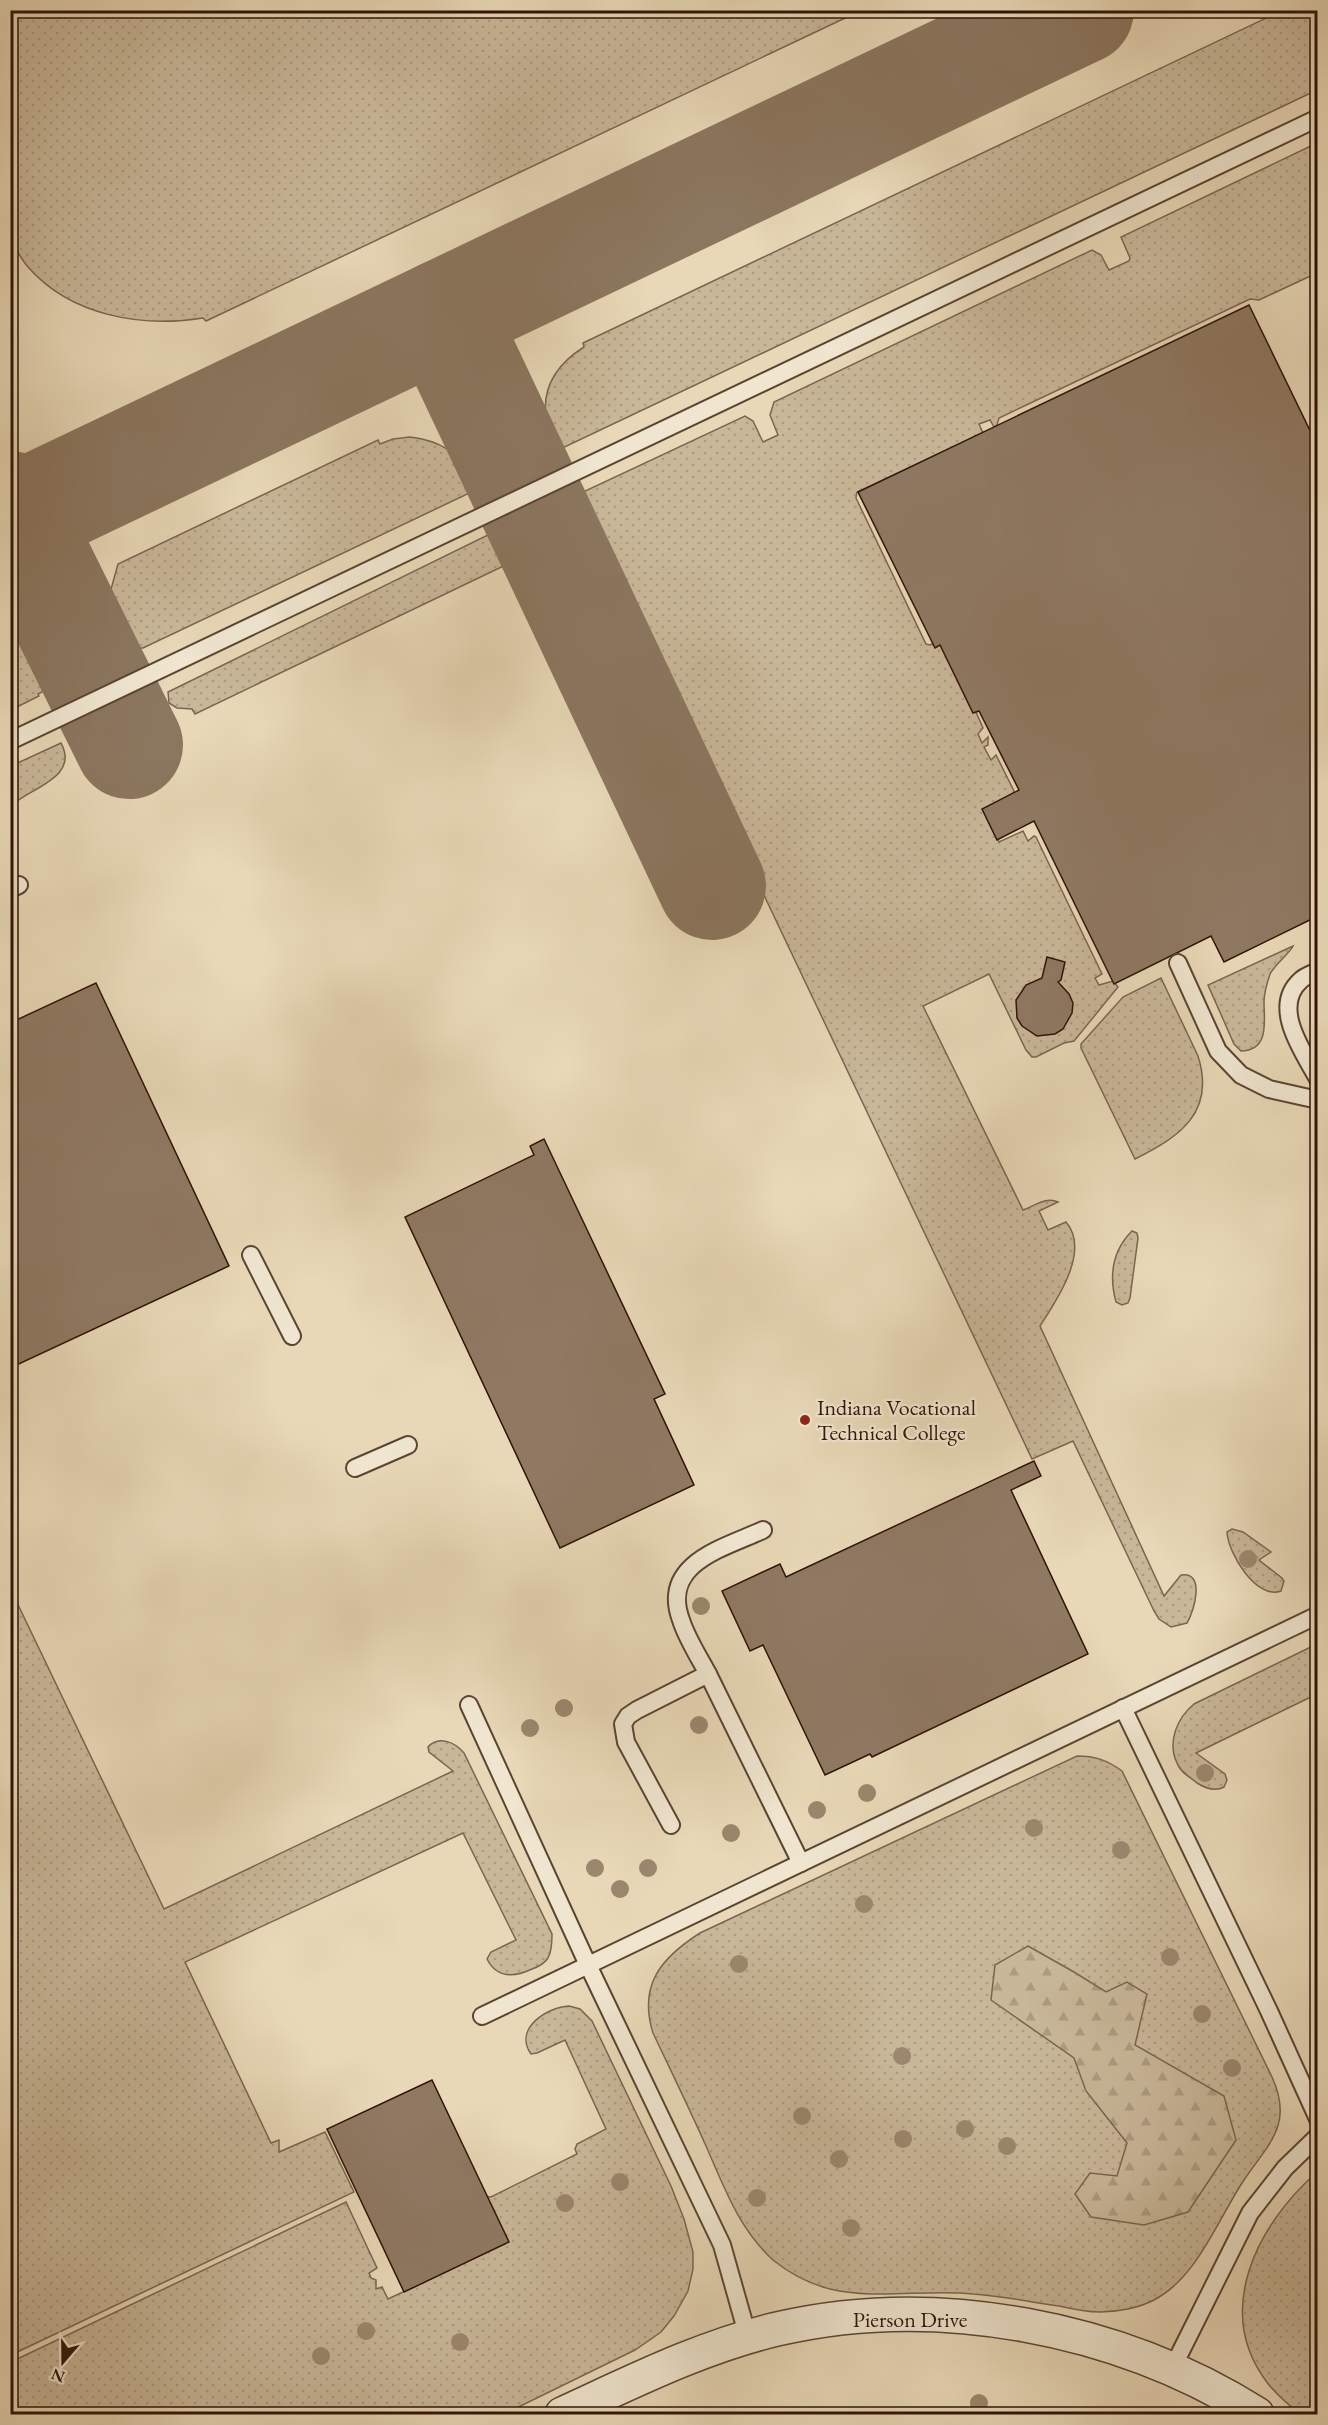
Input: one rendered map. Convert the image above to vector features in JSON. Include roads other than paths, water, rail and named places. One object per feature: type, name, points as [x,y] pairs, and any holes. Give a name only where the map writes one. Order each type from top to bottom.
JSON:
[{"type":"street","name":"Pierson Drive","points":[[562,2415],[676,2361],[748,2337],[778,2329],[848,2318],[888,2316],[947,2317],[1056,2332],[1122,2350],[1172,2369],[1212,2388],[1257,2415]]},
{"type":"lane","points":[[10,741],[1317,118]]},
{"type":"lane","points":[[1178,963],[1218,1051],[1241,1075],[1269,1089],[1317,1100]]},
{"type":"lane","points":[[1317,971],[1300,980],[1288,1003],[1289,1019],[1294,1034],[1317,1079]]},
{"type":"lane","points":[[251,1255],[292,1336]]},
{"type":"lane","points":[[355,1468],[408,1445]]},
{"type":"lane","points":[[763,1530],[698,1560],[685,1572],[677,1587],[677,1605],[681,1621],[801,1863]]},
{"type":"lane","points":[[482,2016],[1317,1615]]},
{"type":"lane","points":[[671,1825],[626,1742],[623,1724],[628,1716],[637,1710],[708,1674]]},
{"type":"lane","points":[[469,1705],[588,1965],[722,2246],[748,2337]]},
{"type":"lane","points":[[1123,1708],[1269,2011],[1317,2119]]},
{"type":"lane","points":[[1172,2369],[1250,2213],[1285,2168],[1317,2136]]},
{"type":"place","name":"Indiana Vocational Technical College","points":[[805,1420]]}]
